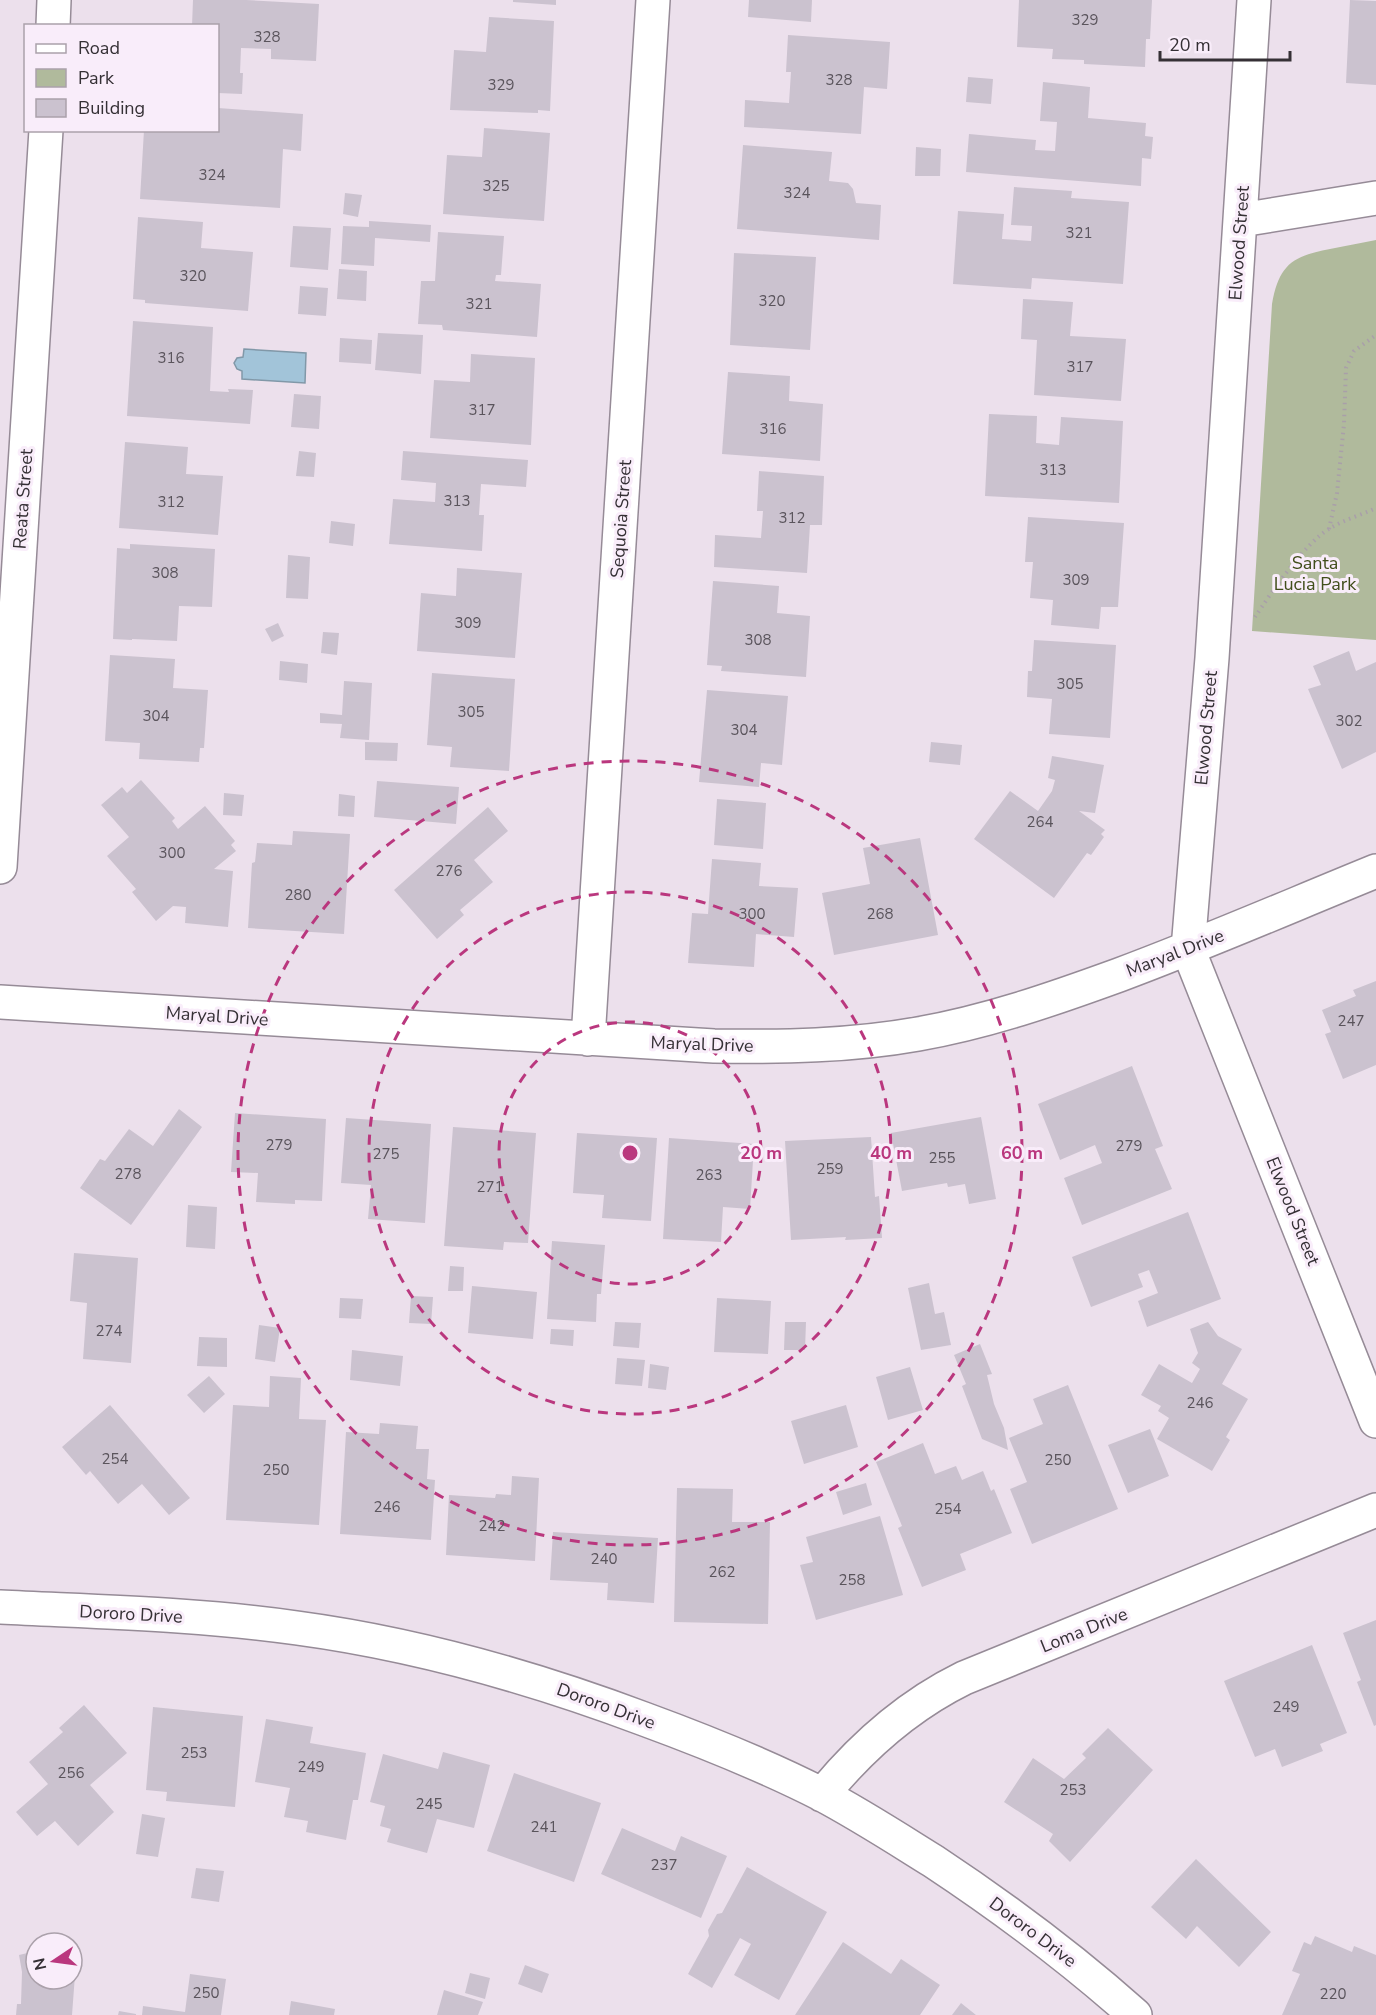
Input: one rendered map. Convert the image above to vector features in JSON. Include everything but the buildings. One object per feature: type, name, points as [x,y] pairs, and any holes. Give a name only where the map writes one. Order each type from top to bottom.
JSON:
[{"type":"street","points":[[53,24],[54,0]]},
{"type":"street","name":"Sequoia Street","points":[[588,1039],[653,0]]},
{"type":"street","name":"Elwood Street","points":[[1254,0],[1212,658],[1188,949],[1376,1421]]},
{"type":"street","name":"Reata Street","points":[[0,867],[46,132]]},
{"type":"street","points":[[1241,220],[1376,198]]},
{"type":"street","name":"Maryal Drive","points":[[0,1002],[588,1039],[755,1047],[839,1043],[917,1034],[987,1019],[1049,1000],[1188,949],[1376,870]]},
{"type":"street","name":"Loma Drive","points":[[822,1795],[869,1743],[916,1705],[939,1690],[1376,1510]]},
{"type":"street","name":"Dororo Drive","points":[[0,1607],[228,1620],[299,1628],[427,1653],[539,1682],[616,1708],[753,1761],[822,1795],[907,1844],[990,1899],[1088,1974],[1135,2015]]},
{"type":"path","points":[[1329,529],[1338,493],[1346,368],[1354,351],[1376,335]]},
{"type":"path","points":[[1252,622],[1284,576],[1310,546],[1329,529],[1376,508]]},
{"type":"green space","name":"Santa Lucia Park","points":[[1376,240],[1376,640],[1252,631],[1272,304],[1275,291],[1283,271],[1297,259],[1317,252]]},
{"type":"water","points":[[244,349],[306,353],[305,383],[242,379],[242,371],[237,369],[234,363],[237,358],[243,357]]}]
